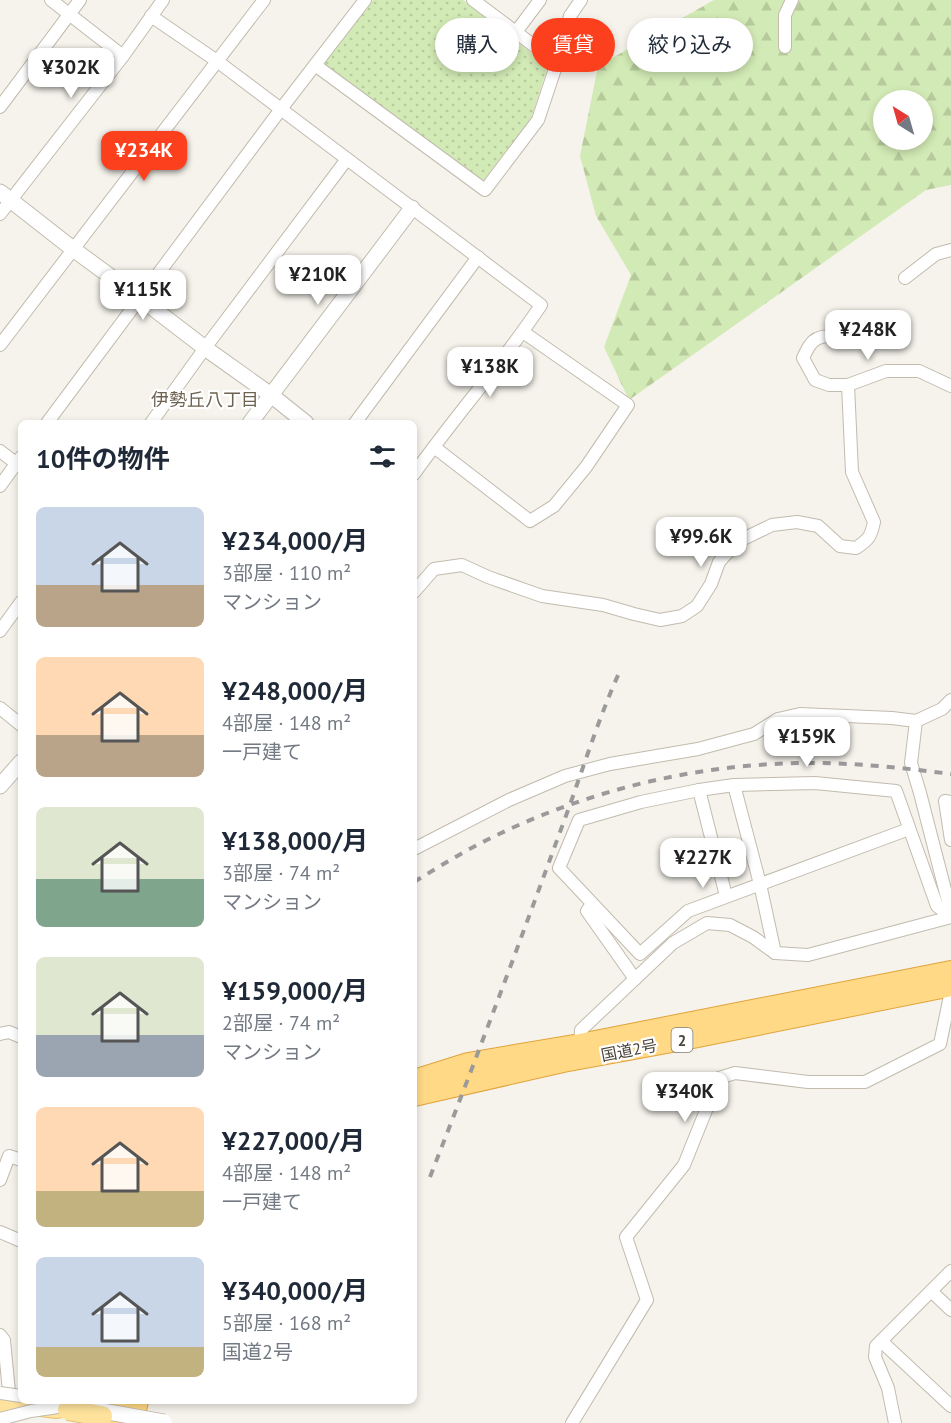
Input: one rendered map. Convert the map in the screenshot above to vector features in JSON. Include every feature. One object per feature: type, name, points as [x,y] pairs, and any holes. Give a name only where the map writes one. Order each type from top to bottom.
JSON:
[{"type":"highway","name":"国道2号","points":[[417,1079],[468,1064],[951,971]]},
{"type":"highway","name":"国道2号","points":[[417,1095],[563,1062],[951,986]]},
{"type":"highway","points":[[119,1417],[134,1404]]},
{"type":"main road","points":[[27,1404],[69,1408],[119,1417]]},
{"type":"street","points":[[51,0],[123,56]]},
{"type":"street","points":[[0,107],[80,0]]},
{"type":"street","points":[[0,214],[6,196],[123,56],[163,0]]},
{"type":"street","points":[[0,345],[264,0]]},
{"type":"street","points":[[49,420],[365,0]]},
{"type":"street","points":[[473,0],[497,18]]},
{"type":"street","points":[[519,28],[540,0]]},
{"type":"street","points":[[569,18],[581,0]]},
{"type":"street","points":[[785,46],[785,15],[792,0]]},
{"type":"street","points":[[151,16],[218,61],[541,304],[523,332],[417,470]]},
{"type":"street","points":[[519,34],[531,43]]},
{"type":"street","points":[[315,65],[485,190],[538,120],[554,72]]},
{"type":"street","points":[[153,420],[347,159]]},
{"type":"street","points":[[6,196],[73,249],[302,420]]},
{"type":"street","points":[[252,420],[412,208]]},
{"type":"street","points":[[905,278],[936,254],[951,250]]},
{"type":"street","points":[[357,420],[478,257]]},
{"type":"street","points":[[434,447],[530,521],[554,506],[586,467],[628,405],[523,332]]},
{"type":"street","points":[[857,339],[823,337],[811,343],[803,358],[815,380],[829,385],[848,385],[886,371],[919,371],[951,386]]},
{"type":"street","points":[[417,589],[434,569],[462,565],[542,596],[603,605],[660,620],[682,616],[697,606],[711,584],[719,561],[738,542],[772,525],[797,522],[818,526],[840,546],[856,548],[868,540],[874,522],[852,472],[848,385]]},
{"type":"street","points":[[0,451],[18,461]]},
{"type":"street","points":[[0,486],[18,463]]},
{"type":"street","points":[[0,631],[18,606]]},
{"type":"street","points":[[417,847],[509,800],[565,776],[610,764],[698,749],[754,734],[778,719],[800,714],[916,721],[942,709],[951,700]]},
{"type":"street","points":[[0,708],[18,723]]},
{"type":"street","points":[[916,721],[910,763],[920,793],[951,915]]},
{"type":"street","points":[[0,786],[18,765]]},
{"type":"street","points":[[909,829],[688,911],[640,954],[559,868],[579,820],[641,802],[734,785],[815,783],[896,791],[936,906],[951,915]]},
{"type":"street","points":[[734,785],[775,953]]},
{"type":"street","points":[[699,790],[726,896]]},
{"type":"street","points":[[951,802],[945,801],[951,840]]},
{"type":"street","points":[[592,904],[587,910],[635,980]]},
{"type":"street","points":[[580,1044],[581,1030],[673,943],[707,923],[730,925],[753,937],[775,953],[808,955],[951,915]]},
{"type":"street","points":[[572,1423],[647,1300],[626,1237],[684,1165],[719,1078],[735,1073],[808,1082],[865,1082],[940,1044],[951,991]]},
{"type":"street","points":[[0,1034],[9,1032],[18,1036]]},
{"type":"street","points":[[0,1180],[9,1156],[18,1159]]},
{"type":"street","points":[[0,1232],[18,1240]]},
{"type":"street","points":[[895,1423],[888,1388],[875,1357],[876,1346],[951,1271]]},
{"type":"street","points":[[931,1291],[951,1310]]},
{"type":"street","points":[[0,1335],[4,1340],[5,1350],[6,1402]]},
{"type":"street","points":[[881,1341],[951,1406]]},
{"type":"street","points":[[56,1404],[69,1408],[167,1422]]},
{"type":"green space","points":[[373,0],[463,0],[486,18],[435,18],[435,72],[519,72],[519,43],[531,53],[531,72],[546,72],[531,119],[483,181],[323,64]]},
{"type":"green space","points":[[714,0],[951,0],[951,185],[926,190],[629,400],[604,347],[631,275],[596,216],[580,156],[597,72],[615,72],[615,56],[627,50],[627,72],[753,72],[753,18],[682,18]]},
{"type":"railway","points":[[430,1177],[619,673]]},
{"type":"railway","points":[[417,880],[473,847],[530,820],[608,792],[647,782],[728,768],[769,764],[845,764],[951,774]]},
{"type":"railway","points":[[88,1423],[91,1404]]},
{"type":"district","name":"伊勢丘八丁目","points":[[205,399]]}]
